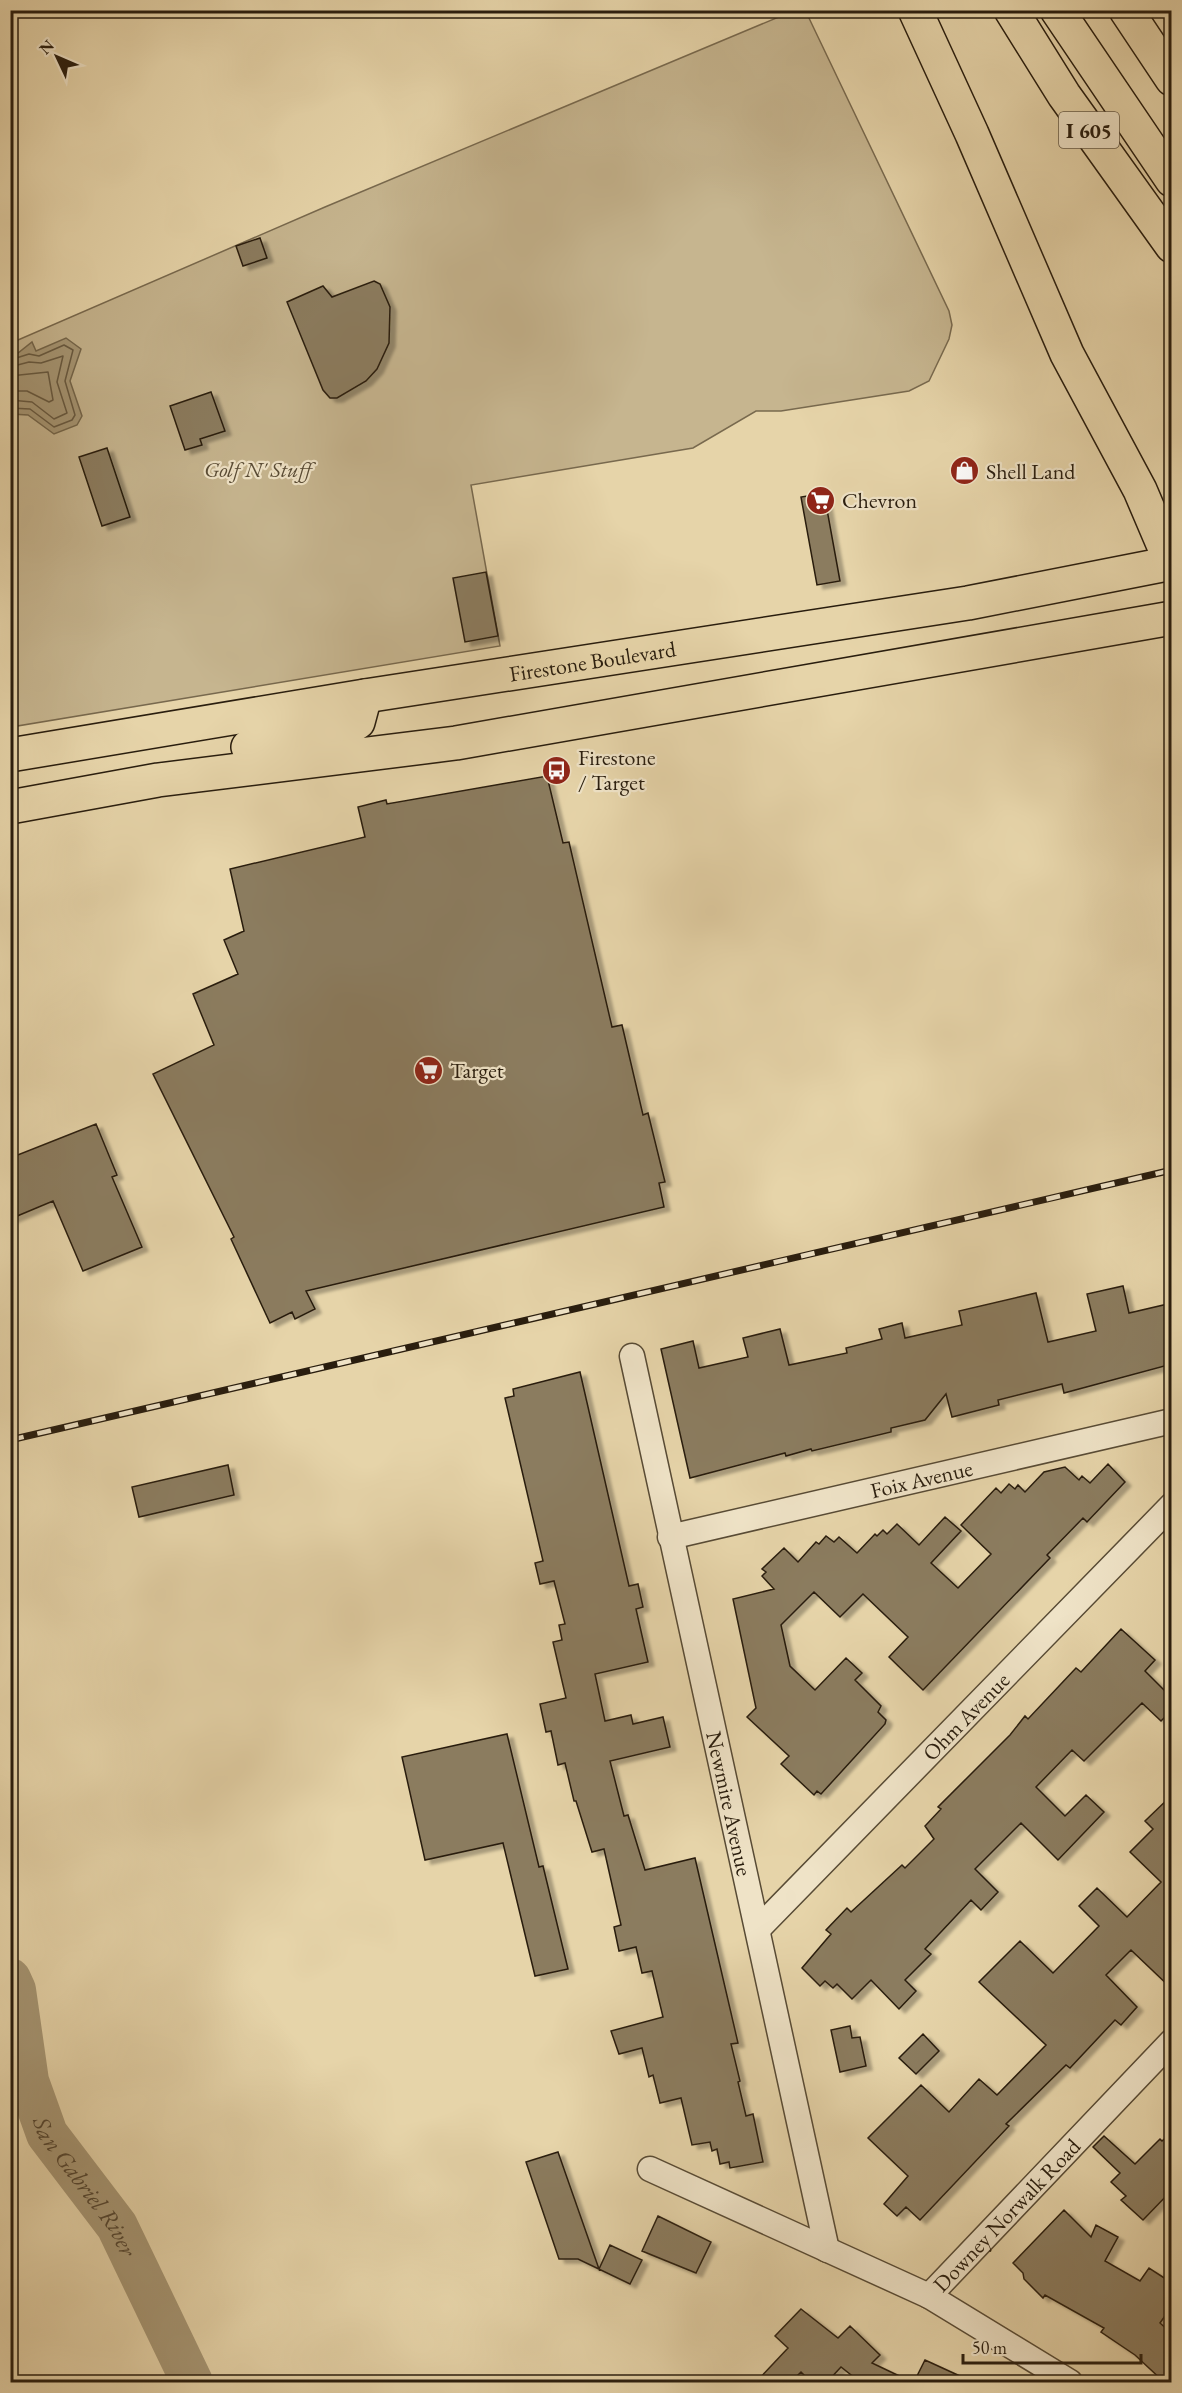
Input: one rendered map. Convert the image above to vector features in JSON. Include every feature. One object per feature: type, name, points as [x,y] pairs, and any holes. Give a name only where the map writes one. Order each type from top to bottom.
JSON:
[{"type":"main road","points":[[915,10],[972,134],[1067,354],[1140,490],[1171,564]]},
{"type":"main road","name":"I 605","points":[[1011,10],[1064,94],[1172,246]]},
{"type":"main road","points":[[1057,10],[1172,180]]},
{"type":"main road","points":[[1075,10],[1172,154]]},
{"type":"main road","points":[[1126,10],[1172,79]]},
{"type":"main road","name":"Firestone Boulevard","points":[[10,755],[365,696],[968,603],[1171,564]]},
{"type":"main road","points":[[10,807],[158,780],[456,743],[1172,618]]},
{"type":"main road","points":[[158,780],[196,756],[346,730],[358,722],[365,696]]},
{"type":"street","name":"Newmire Avenue","points":[[632,1356],[670,1537],[759,1928],[827,2250]]},
{"type":"street","name":"Foix Avenue","points":[[670,1537],[1172,1421]]},
{"type":"street","name":"Ohm Avenue","points":[[759,1928],[1172,1505]]},
{"type":"street","name":"Downey Norwalk Road","points":[[650,2169],[929,2296],[1170,2047]]},
{"type":"street","points":[[929,2296],[1070,2382]]},
{"type":"green space","name":"Golf N' Stuff","points":[[793,11],[808,16],[949,311],[952,325],[949,339],[929,381],[909,391],[781,411],[756,411],[693,448],[471,485],[500,646],[11,727],[11,343],[325,207]]},
{"type":"water","points":[[66,338],[81,349],[70,381],[82,416],[77,425],[54,434],[28,415],[11,414],[11,354],[18,353],[32,342],[36,351]]},
{"type":"building","points":[[260,238],[267,258],[243,266],[236,246]]},
{"type":"building","points":[[374,281],[380,284],[390,307],[389,343],[377,369],[366,381],[337,398],[330,398],[323,390],[287,302],[323,286],[332,297]]},
{"type":"building","points":[[211,392],[225,431],[200,439],[202,445],[185,450],[170,406]]},
{"type":"building","points":[[107,448],[130,517],[102,526],[79,457]]},
{"type":"building","name":"Chevron","points":[[824,493],[840,581],[817,585],[801,497]]},
{"type":"building","points":[[486,572],[498,636],[465,642],[453,578]]},
{"type":"building","name":"Target","points":[[547,776],[563,843],[569,842],[612,1027],[622,1025],[643,1115],[648,1113],[665,1182],[659,1183],[664,1207],[306,1291],[315,1309],[295,1319],[292,1312],[270,1323],[231,1239],[234,1237],[153,1074],[214,1045],[193,994],[238,974],[224,940],[244,931],[230,869],[365,837],[358,807],[386,800],[387,804]]},
{"type":"building","points":[[96,1124],[117,1175],[112,1177],[142,1247],[83,1271],[53,1201],[10,1219],[10,1158]]},
{"type":"building","points":[[1123,1286],[1129,1313],[1172,1303],[1172,1364],[1064,1393],[1062,1384],[998,1400],[999,1405],[952,1417],[946,1394],[925,1420],[891,1428],[891,1432],[812,1451],[811,1449],[786,1456],[785,1453],[690,1478],[661,1349],[693,1341],[699,1368],[748,1357],[743,1338],[780,1329],[789,1365],[847,1353],[846,1348],[882,1339],[879,1329],[902,1323],[905,1338],[962,1325],[959,1311],[1036,1293],[1048,1342],[1096,1331],[1087,1294]]},
{"type":"building","points":[[580,1372],[629,1586],[638,1584],[643,1607],[636,1609],[648,1662],[595,1674],[605,1721],[631,1715],[633,1724],[663,1717],[670,1747],[610,1761],[624,1816],[628,1815],[645,1870],[695,1858],[738,2043],[731,2044],[740,2081],[738,2082],[746,2116],[753,2114],[763,2162],[730,2168],[729,2162],[720,2164],[717,2149],[712,2151],[710,2142],[692,2145],[681,2098],[660,2103],[653,2075],[649,2077],[642,2048],[619,2054],[611,2031],[663,2017],[652,1971],[642,1973],[636,1947],[619,1951],[614,1927],[621,1925],[604,1849],[592,1852],[576,1801],[574,1801],[565,1763],[558,1765],[551,1731],[546,1732],[540,1704],[566,1698],[553,1642],[562,1640],[559,1625],[565,1624],[554,1581],[540,1584],[535,1563],[543,1561],[505,1398],[514,1396],[513,1389]]},
{"type":"building","points":[[1108,1464],[1125,1482],[1087,1522],[1083,1518],[1047,1555],[1050,1558],[923,1690],[889,1657],[908,1637],[863,1594],[840,1617],[814,1592],[781,1625],[790,1666],[815,1690],[846,1658],[862,1673],[855,1680],[881,1706],[878,1712],[886,1720],[885,1724],[821,1794],[817,1791],[814,1795],[781,1764],[789,1756],[747,1717],[756,1708],[733,1599],[774,1589],[762,1576],[766,1572],[762,1569],[784,1548],[798,1562],[816,1542],[819,1544],[826,1536],[834,1542],[839,1537],[857,1553],[875,1534],[877,1536],[883,1530],[887,1534],[897,1524],[919,1545],[945,1517],[961,1531],[931,1563],[958,1588],[991,1554],[961,1525],[996,1488],[1001,1493],[1009,1484],[1015,1489],[1018,1485],[1025,1492],[1044,1472],[1065,1467],[1079,1480],[1082,1476],[1090,1483]]},
{"type":"building","points":[[228,1465],[234,1495],[139,1517],[132,1487]]},
{"type":"building","points":[[1121,1629],[1155,1660],[1145,1671],[1172,1698],[1172,1710],[1161,1721],[1142,1703],[1084,1761],[1072,1750],[1036,1787],[1065,1816],[1086,1795],[1104,1812],[1058,1860],[1021,1823],[975,1869],[998,1892],[981,1910],[971,1900],[925,1949],[931,1954],[905,1980],[916,1991],[899,2009],[871,1980],[852,1999],[837,1984],[833,1988],[825,1981],[820,1986],[802,1968],[831,1934],[826,1930],[847,1908],[851,1912],[902,1865],[905,1868],[934,1839],[925,1826],[941,1809],[938,1807],[1010,1735],[1025,1716],[1028,1719],[1076,1668],[1081,1672]]},
{"type":"building","points":[[507,1734],[539,1867],[543,1866],[568,1969],[535,1976],[503,1843],[425,1860],[402,1757]]},
{"type":"building","points":[[1172,1795],[1172,1989],[1131,1950],[1106,1975],[1137,2007],[1121,2025],[1115,2020],[1070,2068],[1066,2065],[1006,2124],[1009,2126],[920,2220],[906,2207],[897,2216],[884,2204],[908,2176],[868,2138],[921,2085],[949,2112],[979,2079],[997,2095],[1046,2045],[979,1982],[1020,1941],[1053,1973],[1099,1926],[1079,1906],[1097,1888],[1127,1917],[1161,1882],[1130,1852],[1153,1829],[1145,1821]]},
{"type":"building","points":[[850,2026],[852,2038],[860,2037],[866,2066],[840,2072],[831,2030]]},
{"type":"building","points":[[923,2034],[939,2051],[916,2074],[899,2058]]},
{"type":"building","points":[[1172,2132],[1172,2190],[1143,2220],[1121,2200],[1126,2196],[1111,2182],[1120,2173],[1093,2147],[1104,2136],[1135,2164],[1160,2139],[1162,2141]]},
{"type":"building","points":[[558,2152],[599,2269],[610,2245],[642,2260],[630,2284],[578,2259],[559,2259],[526,2162]]},
{"type":"building","points":[[1064,2210],[1091,2237],[1096,2225],[1118,2237],[1105,2261],[1140,2281],[1149,2268],[1172,2283],[1172,2306],[1160,2323],[1172,2334],[1172,2382],[1164,2382],[1135,2355],[1101,2332],[1104,2328],[1045,2295],[1043,2298],[1024,2279],[1023,2273],[1013,2263]]},
{"type":"building","points":[[658,2216],[711,2242],[696,2273],[642,2251]]},
{"type":"building","points":[[801,2309],[838,2338],[850,2326],[880,2355],[872,2363],[912,2382],[860,2382],[841,2367],[827,2382],[811,2382],[801,2372],[791,2382],[756,2382],[788,2348],[775,2336]]},
{"type":"building","points":[[925,2360],[973,2382],[914,2382]]},
{"type":"waterway","name":"San Gabriel River","points":[[10,1979],[15,1990],[28,2081],[47,2134],[117,2226],[192,2382]]},
{"type":"railway","points":[[10,1440],[1172,1170]]},
{"type":"place","name":"Shell Land","points":[[965,471]]},
{"type":"place","name":"Chevron","points":[[821,500]]},
{"type":"place","name":"Firestone / Target","points":[[557,770]]},
{"type":"place","name":"Target","points":[[429,1070]]}]
